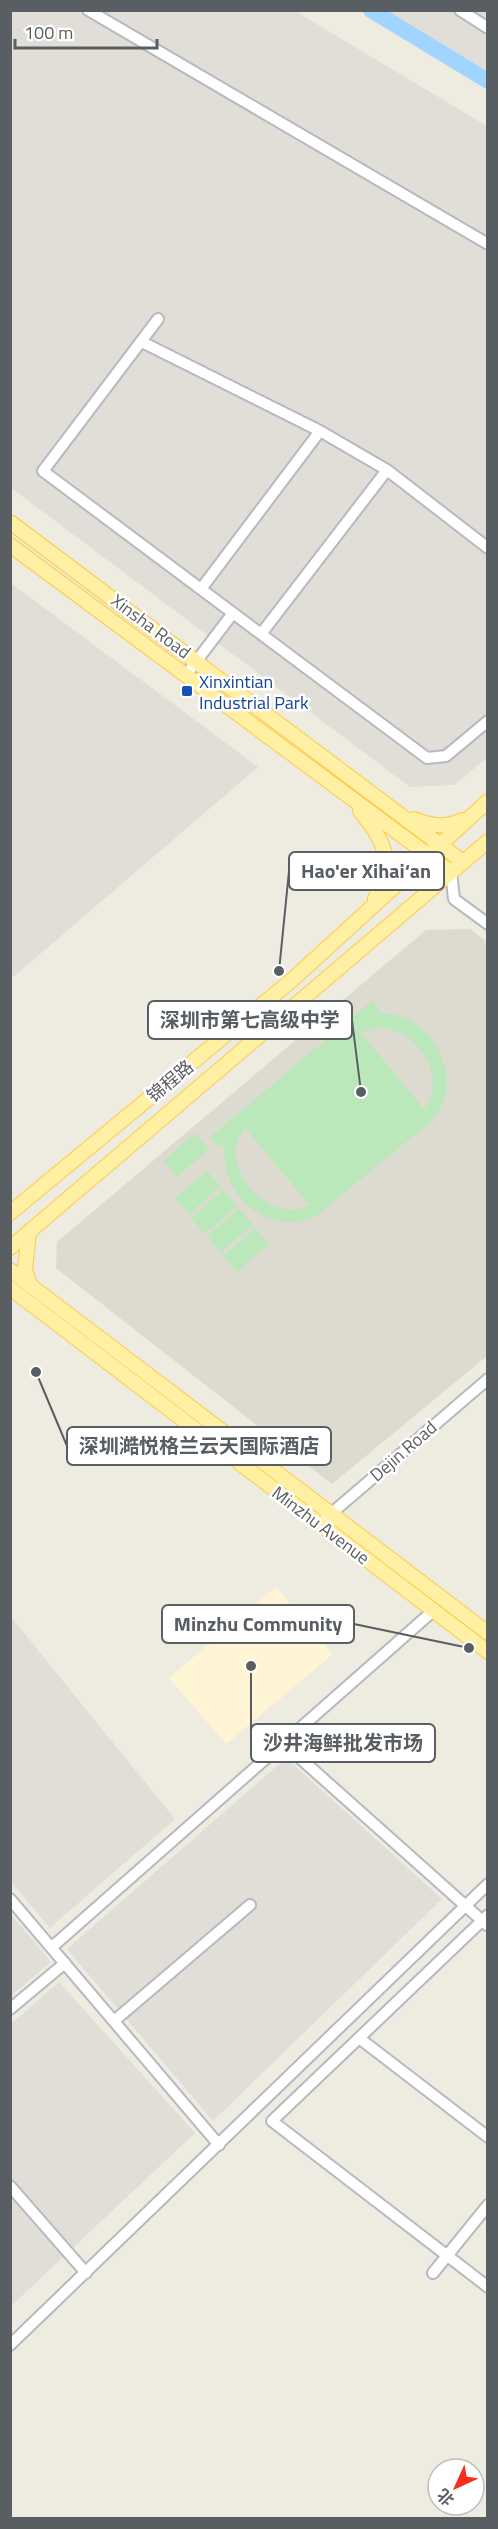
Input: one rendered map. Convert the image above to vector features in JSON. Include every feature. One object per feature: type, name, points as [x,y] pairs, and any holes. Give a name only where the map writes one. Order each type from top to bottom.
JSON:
[{"type":"main road","name":"Xinsha Road","points":[[10,522],[463,862]]},
{"type":"main road","name":"Xinsha Road","points":[[10,545],[451,872]]},
{"type":"main road","points":[[350,797],[381,839],[387,863],[385,879],[372,904]]},
{"type":"main road","name":"锦程路","points":[[11,1212],[292,980],[372,904],[488,801]]},
{"type":"main road","points":[[400,813],[430,825],[449,826],[469,817]]},
{"type":"main road","name":"锦程路","points":[[10,1248],[488,841]]},
{"type":"main road","points":[[29,1233],[25,1269],[30,1285]]},
{"type":"main road","name":"Minzhu Avenue","points":[[10,1270],[488,1633]]},
{"type":"main road","name":"Minzhu Avenue","points":[[12,1289],[488,1652]]},
{"type":"street","points":[[88,10],[488,244]]},
{"type":"street","points":[[460,10],[488,28]]},
{"type":"street","points":[[158,319],[43,471],[426,758],[446,756],[488,720]]},
{"type":"street","points":[[142,342],[320,431],[387,470],[488,548]]},
{"type":"street","points":[[201,589],[320,431]]},
{"type":"street","points":[[261,634],[387,470]]},
{"type":"street","points":[[186,675],[233,613]]},
{"type":"street","points":[[451,872],[454,899],[488,924]]},
{"type":"street","name":"Dejin Road","points":[[320,1524],[488,1379]]},
{"type":"street","points":[[52,1947],[433,1611]]},
{"type":"street","points":[[282,1742],[465,1906],[486,1921],[272,2121],[488,2287]]},
{"type":"street","points":[[10,2345],[488,1884]]},
{"type":"street","points":[[10,1899],[219,2145]]},
{"type":"street","points":[[114,2021],[250,1905]]},
{"type":"street","points":[[10,2009],[65,1963]]},
{"type":"street","points":[[359,2038],[488,2137]]},
{"type":"street","points":[[10,2186],[86,2273]]},
{"type":"street","points":[[434,2273],[488,2205]]},
{"type":"shaded area","points":[[11,11],[295,11],[487,126],[487,758],[454,785],[410,787],[11,488]]},
{"type":"shaded area","points":[[387,11],[487,11],[487,71]]},
{"type":"shaded area","points":[[11,583],[258,767],[11,979]]},
{"type":"shaded area","points":[[470,929],[487,942],[487,1356],[332,1484],[56,1268],[57,1242],[426,930]]},
{"type":"shaded area","points":[[276,1587],[333,1654],[226,1744],[169,1678]]},
{"type":"shaded area","points":[[11,1617],[175,1819],[50,1928],[11,1882]]},
{"type":"shaded area","points":[[286,1758],[442,1899],[213,2121],[67,1949]]},
{"type":"shaded area","points":[[11,1914],[51,1962],[10,1996]]},
{"type":"shaded area","points":[[59,1982],[195,2133],[11,2306],[11,2024]]},
{"type":"green space","points":[[372,1001],[379,1009],[375,1013],[395,1015],[412,1022],[427,1033],[438,1048],[444,1065],[446,1083],[443,1102],[434,1119],[316,1216],[297,1221],[280,1221],[263,1216],[249,1206],[229,1179],[225,1161],[225,1143],[218,1147],[210,1137]],"holes":[[[380,1027],[394,1030],[406,1037],[417,1045],[425,1056],[431,1069],[433,1082],[431,1096],[424,1109],[360,1032]],[[245,1128],[309,1204],[309,1205],[293,1209],[277,1207],[263,1200],[250,1188],[241,1174],[236,1158],[237,1142]]]},
{"type":"green space","points":[[195,1133],[209,1149],[177,1177],[163,1161]]},
{"type":"green space","points":[[207,1171],[221,1186],[189,1214],[175,1198]]},
{"type":"green space","points":[[223,1190],[237,1206],[205,1234],[191,1218]]},
{"type":"green space","points":[[239,1209],[253,1225],[221,1252],[207,1236]]},
{"type":"green space","points":[[255,1228],[269,1244],[237,1272],[223,1256]]},
{"type":"waterway","points":[[371,10],[488,81]]},
{"type":"place","name":"Xinxintian Industrial Park","points":[[187,691]]},
{"type":"place","name":"Hao'er Xihai‘an","points":[[279,971]]},
{"type":"place","name":"深圳市第七高级中学","points":[[361,1092]]},
{"type":"place","name":"深圳澔悦格兰云天国际酒店","points":[[36,1372]]},
{"type":"place","name":"Minzhu Community","points":[[469,1648]]},
{"type":"place","name":"沙井海鲜批发市场","points":[[251,1666]]}]
